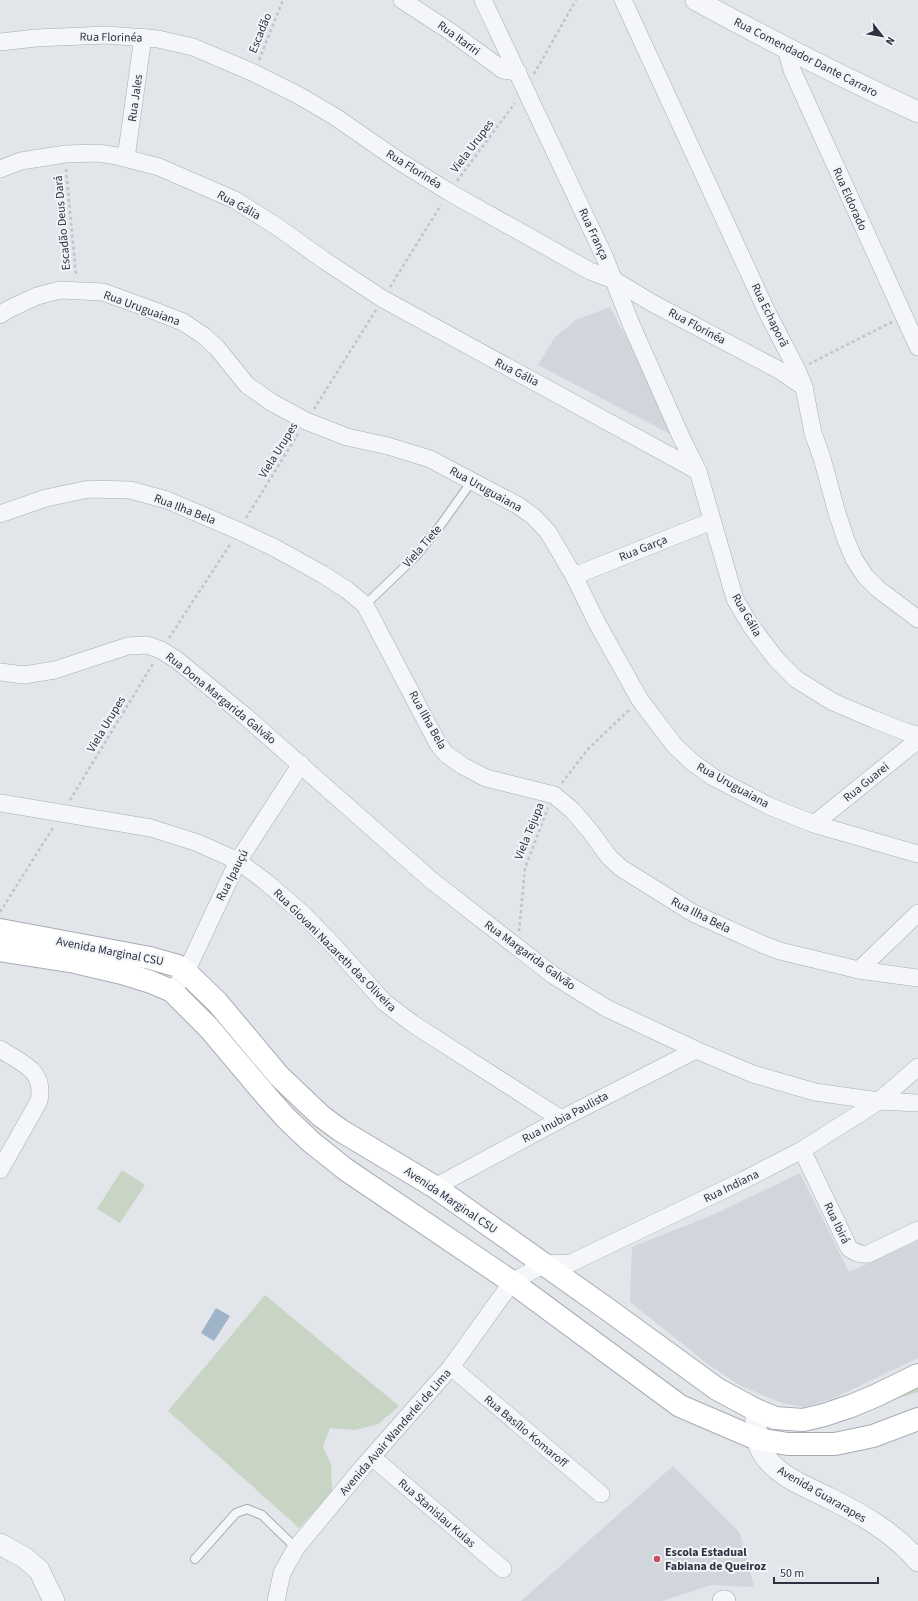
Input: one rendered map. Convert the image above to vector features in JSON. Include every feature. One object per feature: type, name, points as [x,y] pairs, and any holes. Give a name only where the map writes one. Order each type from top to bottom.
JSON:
[{"type":"main road","name":"Avenida Marginal CSU","points":[[0,930],[168,962],[186,972],[217,1002],[279,1076],[321,1116],[340,1130],[435,1187],[529,1273],[680,1406],[757,1438],[788,1444],[835,1444],[873,1436],[918,1419]]},
{"type":"main road","name":"Avenida Marginal CSU","points":[[0,950],[75,962],[122,973],[151,982],[172,991],[209,1028],[286,1118],[310,1141],[345,1169],[529,1273],[717,1390],[756,1410],[775,1418],[803,1420],[824,1416],[875,1396],[918,1375]]},
{"type":"street","name":"Rua Itariri","points":[[402,0],[451,32],[503,70],[518,72]]},
{"type":"street","name":"Rua França","points":[[484,0],[614,280],[631,324],[682,439],[698,471]]},
{"type":"street","name":"Rua Echaporã","points":[[623,0],[767,312],[797,370],[804,387],[813,433],[822,458],[846,540],[854,559],[869,581],[917,616]]},
{"type":"street","name":"Rua Comendador Dante Carraro","points":[[696,0],[786,49],[854,83],[918,112]]},
{"type":"street","name":"Rua Florinéa","points":[[0,42],[36,38],[108,35],[143,37],[193,47],[254,73],[298,95],[334,116],[399,161],[449,192],[590,271],[614,280],[652,303],[779,370],[804,387]]},
{"type":"street","name":"Rua Jales","points":[[126,158],[143,37]]},
{"type":"street","name":"Rua Eldorado","points":[[786,49],[792,70],[918,347]]},
{"type":"street","name":"Rua Gália","points":[[0,169],[21,161],[65,154],[98,152],[159,167],[235,200],[383,299],[698,471],[735,599],[751,626],[776,660],[796,679],[833,702],[906,732],[918,735]]},
{"type":"street","name":"Rua Uruguaiana","points":[[0,315],[9,309],[37,296],[60,290],[103,292],[184,322],[218,348],[247,385],[270,402],[306,421],[346,437],[388,446],[430,459],[519,506],[534,517],[548,532],[574,576],[597,623],[640,700],[675,746],[692,762],[713,776],[769,806],[814,824],[918,854]]},
{"type":"street","name":"Rua Ilha Bela","points":[[0,514],[46,498],[89,489],[130,490],[167,500],[275,548],[322,574],[347,590],[365,605],[419,704],[438,744],[446,754],[463,766],[486,778],[554,795],[574,812],[609,857],[621,868],[693,913],[764,946],[780,951],[859,970],[918,978]]},
{"type":"street","name":"Rua Garça","points":[[574,576],[712,521]]},
{"type":"street","name":"Rua Dona Margarida Galvão","points":[[0,672],[24,675],[55,670],[128,646],[146,645],[161,650],[177,660],[280,746]]},
{"type":"street","name":"Rua Guarei","points":[[814,824],[918,740]]},
{"type":"street","name":"Rua Margarida Galvão","points":[[280,746],[432,880],[553,975],[606,1008],[696,1050],[753,1074],[815,1092],[879,1101],[918,1104]]},
{"type":"street","name":"Rua Ipauçú","points":[[172,991],[186,972],[238,861],[301,764]]},
{"type":"street","name":"Rua Giovani Nazareth das Oliveira","points":[[0,802],[151,828],[198,843],[238,861],[266,882],[302,913],[384,1002],[413,1024],[561,1119]]},
{"type":"street","points":[[859,970],[918,913]]},
{"type":"street","points":[[0,1049],[34,1072],[40,1081],[41,1091],[39,1101],[0,1170]]},
{"type":"street","name":"Rua Inubia Paulista","points":[[435,1187],[561,1119],[696,1050]]},
{"type":"street","name":"Rua Indiana","points":[[529,1273],[571,1263],[744,1180],[802,1150],[879,1101],[918,1067]]},
{"type":"street","name":"Rua Ibirá","points":[[802,1150],[849,1248],[854,1252],[859,1254],[868,1254],[918,1230]]},
{"type":"street","name":"Avenida Avair Wanderlei de Lima","points":[[276,1601],[282,1573],[296,1548],[451,1367],[529,1273]]},
{"type":"street","name":"Rua Basílio Komaroff","points":[[451,1367],[601,1494]]},
{"type":"street","name":"Avenida Guararapes","points":[[756,1410],[757,1438],[762,1451],[771,1463],[784,1475],[862,1516],[891,1535],[918,1561]]},
{"type":"street","name":"Rua Stanislau Kulas","points":[[372,1458],[502,1569]]},
{"type":"street","points":[[0,1544],[25,1558],[39,1570],[54,1601]]},
{"type":"lane","name":"Viela Tiete","points":[[365,605],[419,552],[440,526],[472,481]]},
{"type":"lane","points":[[194,1559],[236,1513],[248,1509],[262,1515],[296,1548]]},
{"type":"path","name":"Escadão","points":[[254,73],[283,0]]},
{"type":"path","name":"Viela Urupes","points":[[0,912],[161,650],[238,531],[449,192],[526,89],[576,0]]},
{"type":"path","name":"Escadão Deus Dará","points":[[65,154],[78,290]]},
{"type":"path","points":[[797,370],[903,316]]},
{"type":"path","name":"Viela Tejupa","points":[[518,947],[525,868],[554,795],[588,749],[640,700]]},
{"type":"shaded area","points":[[610,307],[662,405],[674,436],[538,365],[555,337],[576,320]]},
{"type":"shaded area","points":[[800,1173],[849,1272],[918,1241],[918,1358],[834,1398],[804,1407],[782,1403],[741,1386],[708,1364],[630,1302],[632,1247],[715,1214]]},
{"type":"shaded area","name":"Escola Estadual Fabiana de Queiroz","points":[[673,1466],[740,1533],[754,1587],[711,1585],[662,1601],[521,1601]]},
{"type":"green space","points":[[122,1170],[145,1185],[120,1223],[97,1209]]},
{"type":"green space","points":[[265,1295],[399,1406],[378,1424],[355,1430],[330,1428],[323,1447],[331,1464],[332,1492],[299,1528],[168,1411]]},
{"type":"green space","points":[[918,1387],[918,1392],[877,1405]]},
{"type":"water","points":[[216,1308],[230,1316],[214,1341],[201,1333]]},
{"type":"place","name":"Escola Estadual Fabiana de Queiroz","points":[[657,1559]]}]
